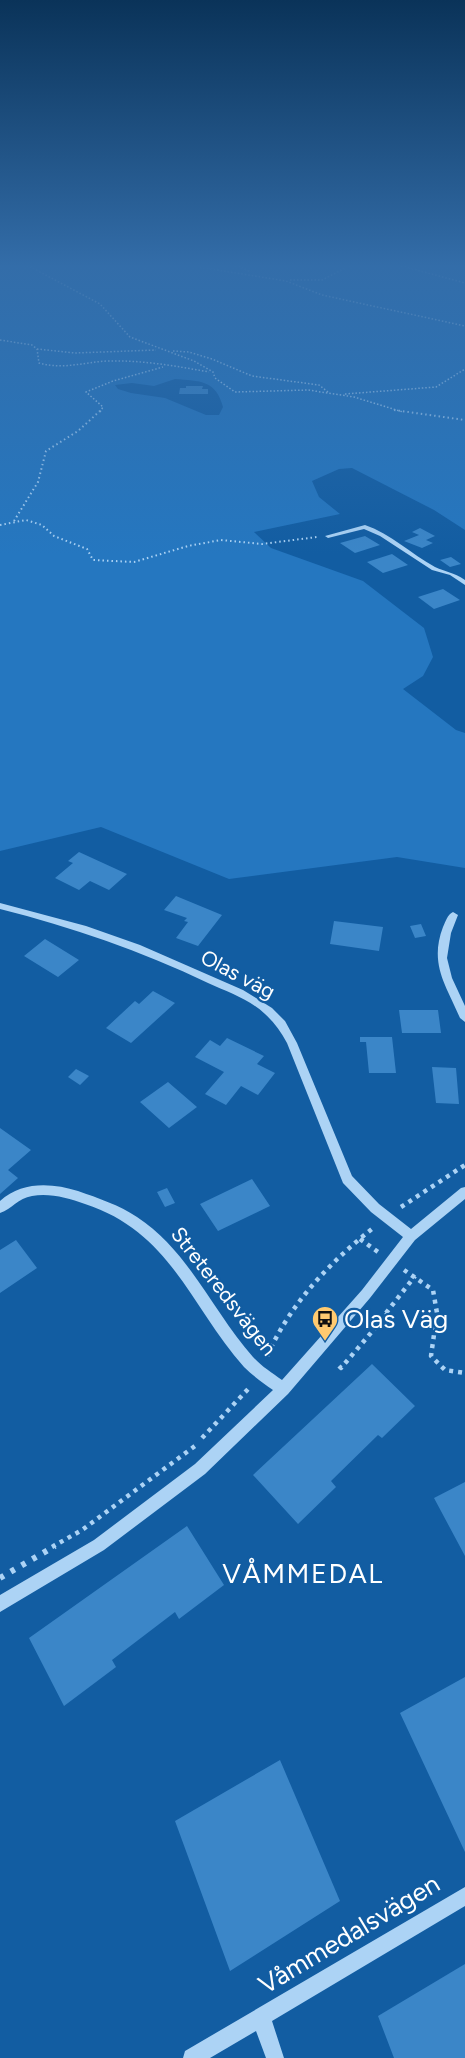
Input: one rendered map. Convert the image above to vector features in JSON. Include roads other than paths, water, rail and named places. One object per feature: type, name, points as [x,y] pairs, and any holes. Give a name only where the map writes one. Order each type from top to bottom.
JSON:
[{"type":"street","points":[[328,536],[365,527],[382,535],[434,569],[452,574],[465,583]]},
{"type":"street","name":"Olas väg","points":[[0,906],[58,921],[153,953],[254,1000],[274,1016],[294,1047],[347,1179],[375,1208],[411,1236]]},
{"type":"street","points":[[453,915],[444,939],[440,961],[465,1018]]},
{"type":"street","name":"Streteredsvägen","points":[[0,1208],[20,1193],[34,1189],[59,1191],[97,1200],[142,1225],[180,1264],[248,1361],[284,1389]]},
{"type":"street","name":"Streteredsvägen","points":[[0,1604],[99,1545],[200,1470],[284,1389],[366,1294],[411,1236],[465,1192]]},
{"type":"street","name":"Våmmedalsvägen","points":[[192,2058],[465,1896]]},
{"type":"street","name":"Våmmedalsvägen","points":[[261,2018],[275,2058]]},
{"type":"place","name":"Olas Väg","points":[[325,1342]]},
{"type":"district","name":"VÅMMEDAL","points":[[303,1573]]}]
